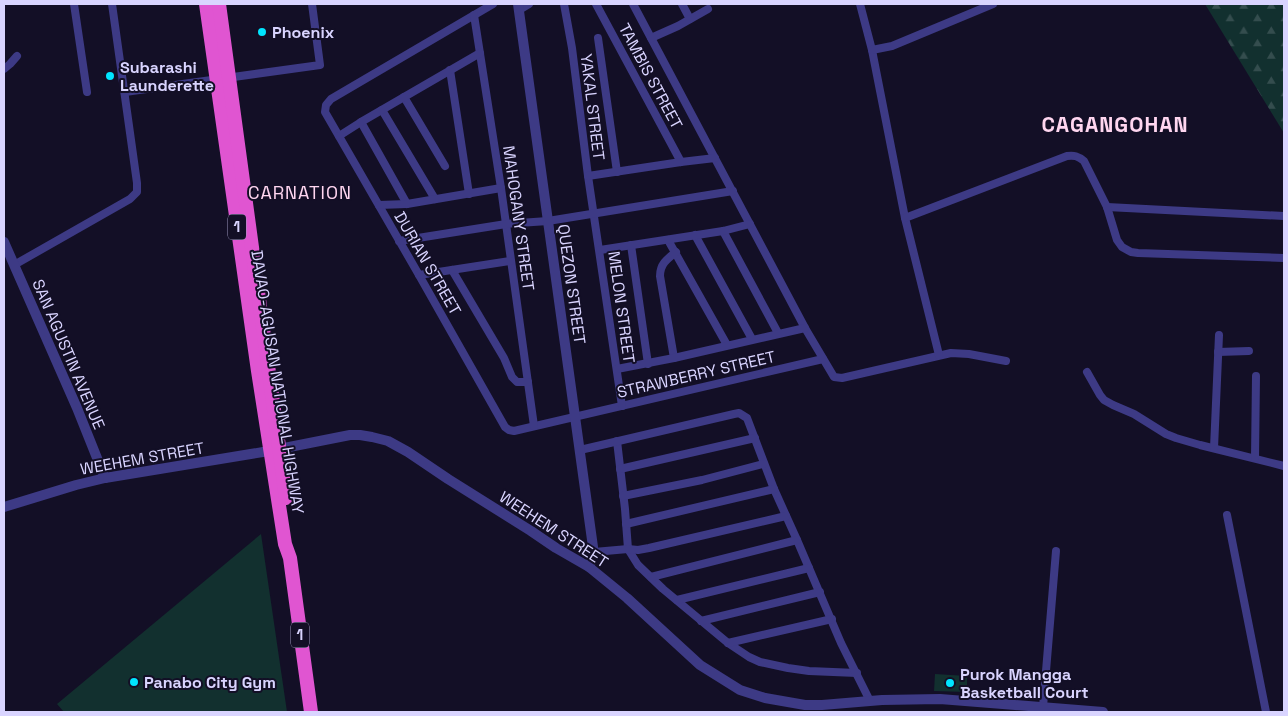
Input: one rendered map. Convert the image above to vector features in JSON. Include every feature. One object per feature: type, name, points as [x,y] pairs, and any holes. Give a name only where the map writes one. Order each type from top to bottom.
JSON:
[{"type":"highway","name":"DAVAO-AGUSAN NATIONAL HIGHWAY","points":[[206,4],[219,50]]},
{"type":"highway","name":"DAVAO-AGUSAN NATIONAL HIGHWAY","points":[[219,4],[219,50],[222,78],[275,450],[284,544],[290,558],[311,712]]},
{"type":"street","points":[[74,4],[87,92]]},
{"type":"street","points":[[14,265],[130,199],[137,192],[138,183],[126,92],[112,4]]},
{"type":"street","points":[[126,92],[320,65],[312,4]]},
{"type":"street","points":[[474,14],[492,4]]},
{"type":"street","points":[[518,7],[529,4]]},
{"type":"street","name":"YAKAL STREET","points":[[564,4],[572,48],[594,213]]},
{"type":"street","name":"TAMBIS STREET","points":[[596,4],[681,162]]},
{"type":"street","points":[[632,4],[805,328],[834,377],[842,378],[951,353],[1006,361]]},
{"type":"street","points":[[682,4],[690,19]]},
{"type":"street","points":[[860,4],[872,50],[905,218],[939,355]]},
{"type":"street","points":[[872,50],[892,46],[993,4]]},
{"type":"street","name":"QUEZON STREET","points":[[518,7],[594,552],[589,567]]},
{"type":"street","points":[[651,38],[708,9]]},
{"type":"street","name":"MAHOGANY STREET","points":[[474,14],[501,188],[534,426]]},
{"type":"street","name":"DURIAN STREET","points":[[474,14],[331,99],[326,105],[325,112],[506,427]]},
{"type":"street","points":[[598,38],[617,172]]},
{"type":"street","points":[[339,136],[480,53]]},
{"type":"street","points":[[4,69],[17,56]]},
{"type":"street","points":[[450,70],[469,194]]},
{"type":"street","points":[[404,97],[445,166]]},
{"type":"street","points":[[382,110],[435,199]]},
{"type":"street","points":[[361,122],[407,204]]},
{"type":"street","points":[[905,218],[1066,156],[1073,155],[1084,161],[1106,207],[1117,240],[1122,247],[1131,252],[1284,258]]},
{"type":"street","points":[[588,176],[715,158]]},
{"type":"street","points":[[379,205],[407,204],[501,188]]},
{"type":"street","points":[[399,241],[506,224],[548,221],[733,191]]},
{"type":"street","points":[[1106,207],[1284,216]]},
{"type":"street","name":"MELON STREET","points":[[594,213],[622,406]]},
{"type":"street","points":[[600,250],[723,231],[750,224]]},
{"type":"street","points":[[723,231],[778,333]]},
{"type":"street","points":[[695,235],[752,339]]},
{"type":"street","points":[[668,240],[726,345]]},
{"type":"street","name":"SAN AGUSTIN AVENUE","points":[[4,242],[77,408],[105,478]]},
{"type":"street","points":[[631,245],[648,364]]},
{"type":"street","points":[[674,358],[660,270],[664,262],[676,252]]},
{"type":"street","points":[[419,275],[510,261]]},
{"type":"street","points":[[452,270],[504,358],[512,377],[517,382],[528,382]]},
{"type":"street","points":[[617,369],[648,364],[805,328]]},
{"type":"street","points":[[1214,448],[1219,334]]},
{"type":"street","points":[[1218,352],[1249,351]]},
{"type":"street","name":"STRAWBERRY STREET","points":[[506,427],[514,431],[823,359]]},
{"type":"street","points":[[1087,372],[1104,400],[1134,414],[1160,431],[1200,445],[1284,466]]},
{"type":"street","points":[[1255,458],[1256,376]]},
{"type":"street","points":[[580,450],[739,413],[747,418],[774,489],[832,619],[841,644],[870,701]]},
{"type":"street","name":"WEEHEM STREET","points":[[4,507],[105,478],[275,450],[350,435],[372,437],[388,441],[408,452],[589,567],[627,598],[700,665],[740,690],[765,698],[805,705],[940,699],[1004,708],[1043,707],[1103,712]]},
{"type":"street","points":[[620,469],[755,438]]},
{"type":"street","points":[[617,441],[628,549],[638,565],[728,644],[748,657],[760,662],[788,668],[857,674]]},
{"type":"street","points":[[624,496],[702,480],[764,464]]},
{"type":"street","points":[[626,524],[774,489]]},
{"type":"street","points":[[1227,515],[1266,712]]},
{"type":"street","points":[[594,552],[649,548],[786,516]]},
{"type":"street","points":[[651,577],[797,540]]},
{"type":"street","points":[[1043,707],[1056,551]]},
{"type":"street","points":[[676,600],[809,568]]},
{"type":"street","points":[[701,621],[820,592]]},
{"type":"street","points":[[728,644],[832,619]]},
{"type":"green space","points":[[1205,4],[1284,4],[1284,133]]},
{"type":"green space","points":[[261,534],[287,712],[64,712],[57,704]]},
{"type":"green space","name":"Purok Mangga Basketball Court","points":[[935,674],[967,676],[967,692],[934,691]]},
{"type":"place","name":"Phoenix","points":[[262,32]]},
{"type":"place","name":"Subarashi Launderette","points":[[110,76]]},
{"type":"place","name":"Panabo City Gym","points":[[134,682]]},
{"type":"place","name":"Purok Mangga Basketball Court","points":[[950,683]]},
{"type":"district","name":"CAGANGOHAN","points":[[1115,125]]},
{"type":"district","name":"CARNATION","points":[[300,193]]}]
